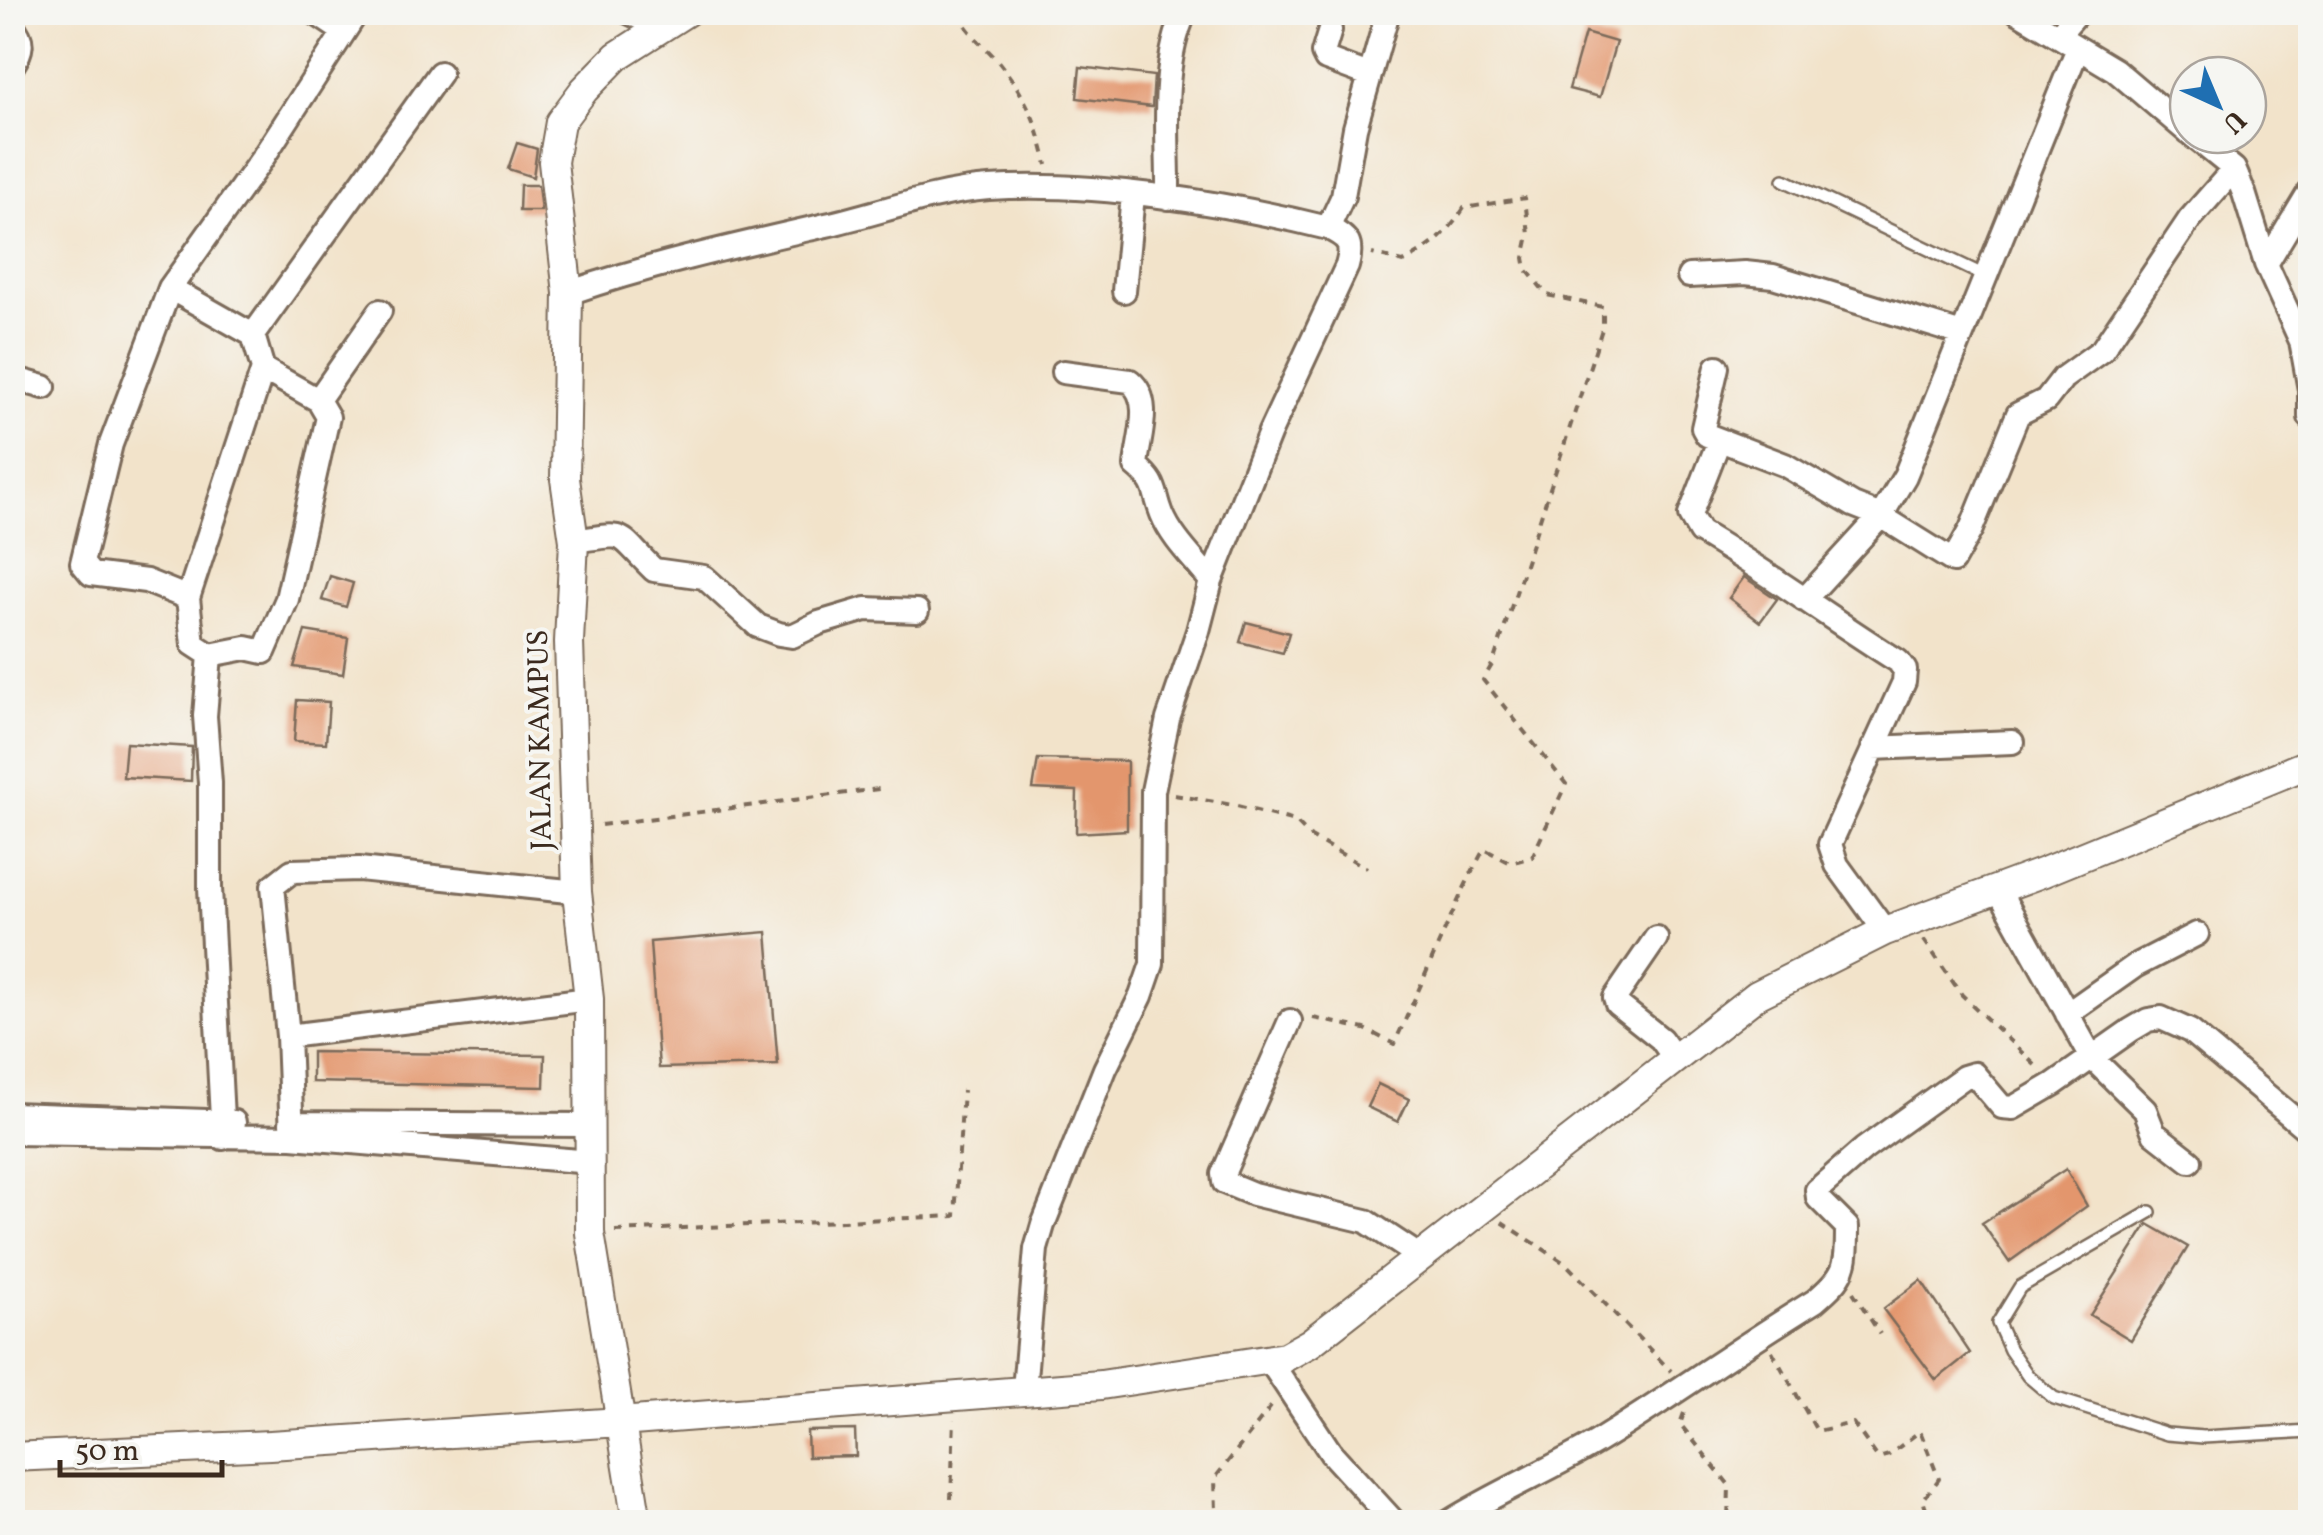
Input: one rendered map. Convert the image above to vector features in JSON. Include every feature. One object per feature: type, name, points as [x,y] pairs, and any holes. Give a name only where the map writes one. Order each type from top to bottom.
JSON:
[{"type":"street","points":[[314,12],[344,32]]},
{"type":"street","points":[[188,598],[146,581],[91,574],[82,563],[111,444],[170,288],[358,12]]},
{"type":"street","points":[[628,12],[662,28]]},
{"type":"street","name":"JALAN KAMPUS","points":[[637,1522],[590,1233],[589,999],[577,892],[568,642],[574,541],[566,479],[568,293],[553,162],[560,122],[584,90],[616,56],[686,12]]},
{"type":"street","points":[[1168,198],[1169,84],[1174,40],[1185,12]]},
{"type":"street","points":[[1328,228],[1342,196],[1369,75],[1388,12]]},
{"type":"street","points":[[2018,12],[2115,70],[2168,115]]},
{"type":"street","points":[[1804,600],[1880,516],[1905,476],[1985,276],[2078,12]]},
{"type":"street","points":[[12,26],[22,41],[21,53],[12,66]]},
{"type":"street","points":[[1330,30],[1326,59],[1369,75]]},
{"type":"street","points":[[252,335],[440,73]]},
{"type":"street","points":[[2217,155],[2234,169],[2266,264],[2301,341],[2309,380],[2310,417]]},
{"type":"street","points":[[1717,367],[1703,428],[1707,435],[1785,465],[1880,516],[1950,562],[1958,558],[2018,414],[2046,400],[2064,378],[2102,350],[2190,219],[2234,169]]},
{"type":"street","points":[[568,293],[637,269],[828,225],[922,198],[990,188],[1051,187],[1168,198],[1328,228],[1346,236],[1352,248],[1348,266],[1270,432],[1210,581],[1168,720],[1153,792],[1152,964],[1043,1224],[1036,1248],[1024,1390]]},
{"type":"street","points":[[2266,264],[2310,191]]},
{"type":"street","points":[[1124,291],[1133,195]]},
{"type":"street","points":[[1689,276],[1745,272],[1773,276],[1962,334]]},
{"type":"street","points":[[170,288],[252,335],[262,368],[188,598],[193,644],[210,655],[246,648],[264,652],[278,625],[328,417],[318,400],[262,368]]},
{"type":"street","points":[[318,400],[380,311]]},
{"type":"street","points":[[1063,372],[1130,381],[1137,387],[1144,409],[1136,466],[1148,476],[1173,532],[1210,581]]},
{"type":"street","points":[[12,378],[44,388]]},
{"type":"street","points":[[1719,440],[1690,515],[1700,532],[1770,573],[1898,661],[1905,670],[1904,682],[1830,844],[1837,865],[1898,926]]},
{"type":"street","points":[[574,541],[616,534],[628,540],[654,570],[704,577],[758,626],[779,634],[792,636],[866,609],[917,611]]},
{"type":"street","points":[[210,655],[205,716],[223,1130]]},
{"type":"street","points":[[1873,748],[2012,742]]},
{"type":"street","points":[[12,1457],[620,1422],[1130,1381],[1270,1361],[1297,1352],[1758,994],[1898,926],[2310,763]]},
{"type":"street","points":[[292,1130],[288,1036],[273,886],[292,870],[359,870],[577,892]]},
{"type":"street","points":[[1998,889],[2092,1058],[2145,1110],[2154,1133],[2190,1162]]},
{"type":"street","points":[[2067,1014],[2135,966],[2197,934]]},
{"type":"street","points":[[1656,938],[1615,998],[1617,1004],[1662,1038],[1674,1057]]},
{"type":"street","points":[[288,1036],[589,999]]},
{"type":"street","points":[[1449,1522],[1592,1445],[1815,1301],[1843,1276],[1847,1227],[1818,1198],[1816,1190],[1964,1076],[1974,1074],[2002,1107],[2012,1108],[2148,1020],[2176,1022],[2310,1132]]},
{"type":"street","points":[[1290,1022],[1223,1174],[1224,1182],[1254,1194],[1366,1220],[1419,1256]]},
{"type":"street","points":[[12,1114],[223,1130]]},
{"type":"street","points":[[12,1133],[588,1125]]},
{"type":"street","points":[[292,1130],[591,1162]]},
{"type":"street","points":[[1270,1361],[1347,1474],[1394,1522]]},
{"type":"lane","points":[[1784,180],[1985,276]]},
{"type":"lane","points":[[2150,1212],[2020,1287],[1998,1323],[2028,1376],[2054,1398],[2167,1434],[2203,1437],[2310,1431]]},
{"type":"path","points":[[958,12],[964,26],[998,61],[1038,121],[1051,187]]},
{"type":"path","points":[[1290,1022],[1294,1017],[1304,1016],[1365,1029],[1394,1044],[1430,969],[1458,897],[1484,849],[1511,864],[1532,857],[1566,784],[1483,680],[1493,662],[1603,326],[1603,307],[1547,294],[1526,269],[1524,258],[1530,235],[1526,198],[1464,208],[1435,245],[1403,262],[1352,248]]},
{"type":"path","points":[[576,828],[886,788]]},
{"type":"path","points":[[1153,792],[1295,820],[1310,837],[1367,868]]},
{"type":"path","points":[[1898,926],[2054,1084]]},
{"type":"path","points":[[590,1233],[955,1216],[963,1090]]},
{"type":"path","points":[[1482,1209],[1566,1264],[1685,1385],[1688,1406],[1680,1424],[1729,1484],[1728,1522]]},
{"type":"path","points":[[1843,1276],[1880,1334]]},
{"type":"path","points":[[1763,1334],[1816,1431],[1853,1423],[1878,1458],[1890,1456],[1920,1431],[1940,1479],[1923,1500],[1930,1522]]},
{"type":"path","points":[[1211,1522],[1216,1512],[1214,1478],[1287,1387]]},
{"type":"path","points":[[950,1499],[955,1396]]},
{"type":"building","points":[[1585,33],[1616,42],[1600,97],[1569,89]]},
{"type":"building","points":[[1080,67],[1154,76],[1152,107],[1077,98]]},
{"type":"building","points":[[517,143],[537,149],[533,177],[508,169]]},
{"type":"building","points":[[520,185],[538,185],[541,211],[519,211]]},
{"type":"building","points":[[330,576],[353,583],[346,607],[322,600]]},
{"type":"building","points":[[1744,577],[1777,599],[1760,622],[1729,598]]},
{"type":"building","points":[[1246,622],[1289,633],[1283,653],[1240,642]]},
{"type":"building","points":[[305,631],[348,638],[343,674],[294,667]]},
{"type":"building","points":[[297,700],[329,702],[326,743],[294,741]]},
{"type":"building","points":[[126,743],[192,747],[191,781],[123,777]]},
{"type":"building","points":[[1038,759],[1127,761],[1127,830],[1076,833],[1077,791],[1033,789]]},
{"type":"building","points":[[767,932],[778,1065],[659,1068],[650,942]]},
{"type":"building","points":[[312,1052],[545,1055],[544,1087],[312,1082]]},
{"type":"building","points":[[1378,1084],[1409,1099],[1398,1122],[1367,1107]]},
{"type":"building","points":[[2066,1169],[2087,1206],[2009,1262],[1982,1223]]},
{"type":"building","points":[[2148,1224],[2188,1247],[2131,1340],[2090,1315]]},
{"type":"building","points":[[1921,1280],[1970,1353],[1936,1380],[1883,1309]]},
{"type":"building","points":[[855,1430],[856,1456],[808,1457],[807,1431]]}]
